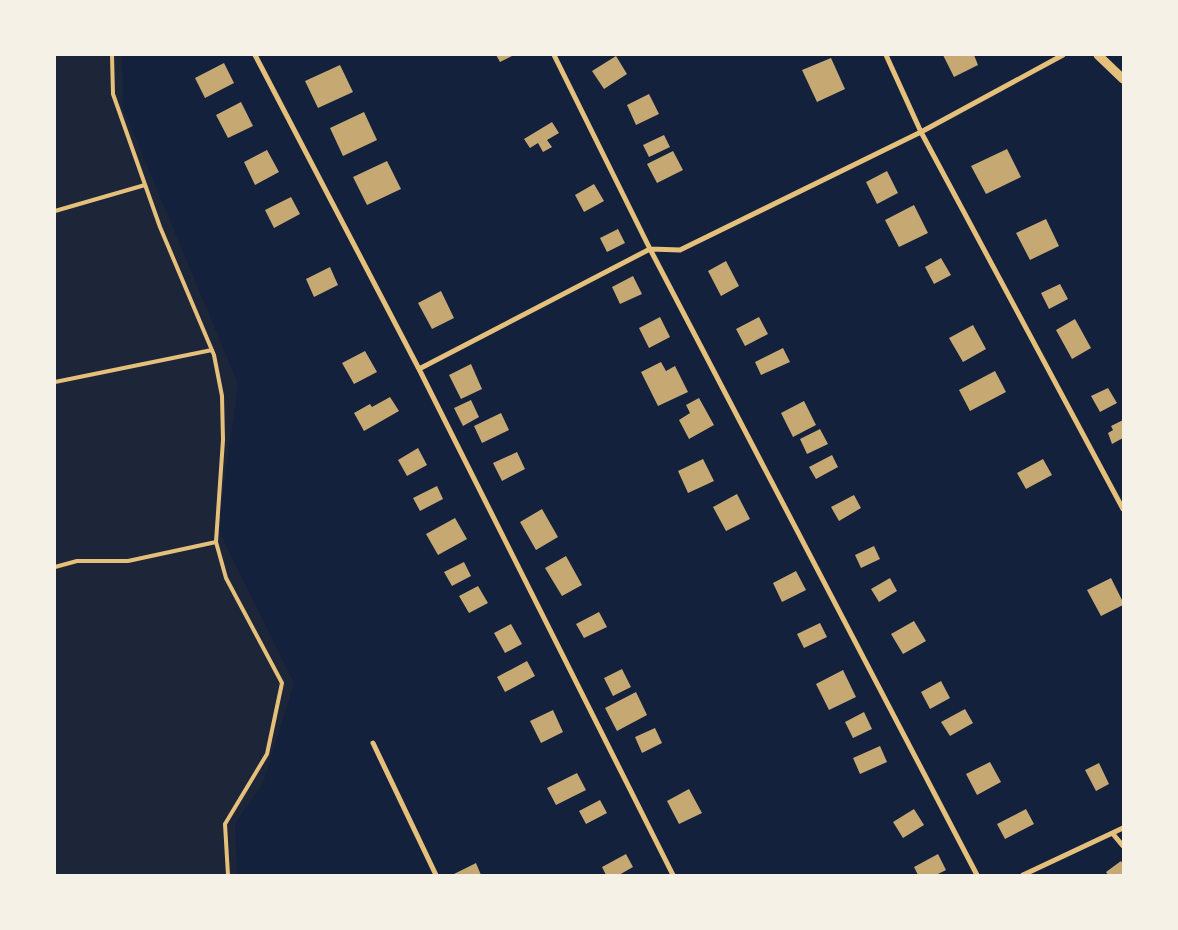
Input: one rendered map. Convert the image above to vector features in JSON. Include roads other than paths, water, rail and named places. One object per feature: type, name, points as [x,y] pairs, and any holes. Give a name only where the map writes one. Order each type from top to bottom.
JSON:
[{"type":"street","points":[[255,55],[419,369],[674,875]]},
{"type":"street","points":[[554,55],[650,249],[977,875]]},
{"type":"street","points":[[886,55],[921,132],[1123,509]]},
{"type":"street","points":[[419,369],[650,249],[680,250],[921,132],[1063,55]]},
{"type":"street","points":[[1098,55],[1123,79]]},
{"type":"street","points":[[373,744],[436,875]]},
{"type":"street","points":[[1023,875],[1123,828]]},
{"type":"street","points":[[1113,834],[1123,846]]},
{"type":"lane","points":[[112,55],[113,94],[160,227],[212,350],[222,396],[223,440],[216,542],[226,578],[282,683],[267,754],[225,824],[228,875]]},
{"type":"lane","points":[[55,211],[146,185]]},
{"type":"lane","points":[[55,382],[212,350]]},
{"type":"lane","points":[[55,567],[77,561],[128,561],[216,542]]}]
